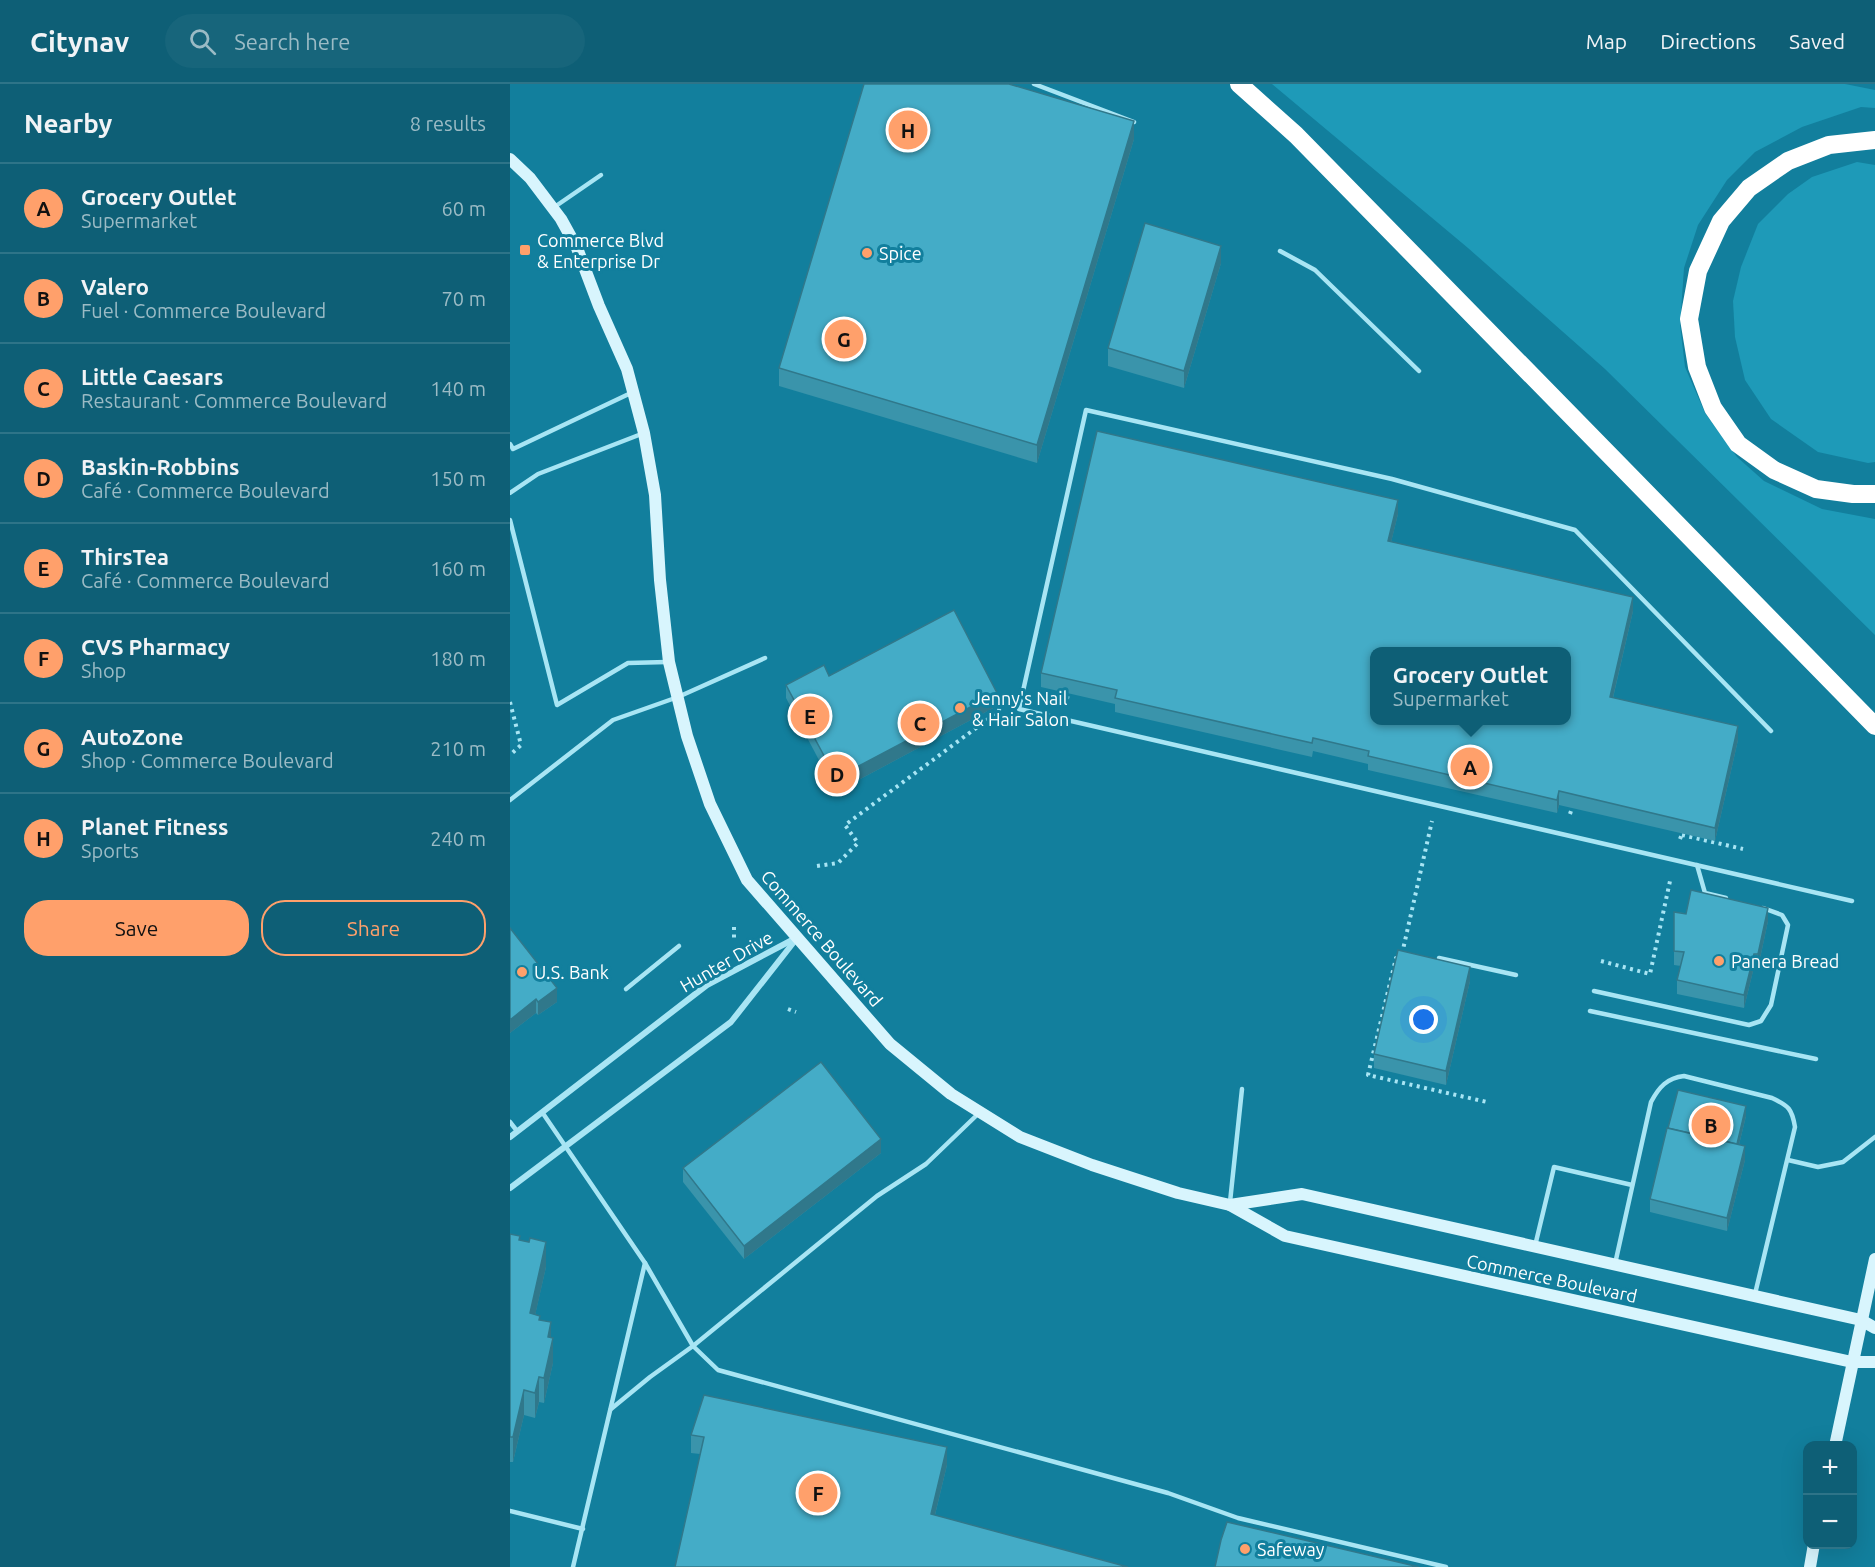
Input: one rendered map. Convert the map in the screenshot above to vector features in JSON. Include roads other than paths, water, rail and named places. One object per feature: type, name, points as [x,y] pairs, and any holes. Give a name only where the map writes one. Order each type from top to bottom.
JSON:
[{"type":"highway","points":[[1239,84],[1296,135],[1875,726]]},
{"type":"highway","points":[[1875,140],[1828,145],[1788,161],[1749,188],[1721,221],[1702,261],[1689,319],[1697,367],[1713,408],[1738,444],[1774,470],[1816,489],[1853,494],[1875,494]]},
{"type":"street","name":"Commerce Boulevard","points":[[510,159],[530,178],[553,208],[577,248],[627,369],[644,433],[655,495],[660,580],[669,662],[687,736],[710,804],[747,880],[890,1044],[951,1094],[1020,1137],[1092,1165],[1178,1193],[1230,1205],[1285,1236],[1852,1362],[1875,1362]]},
{"type":"street","name":"Hunter Drive","points":[[510,1137],[707,985],[797,938]]},
{"type":"street","name":"Hunter Drive","points":[[510,1188],[731,1022],[797,938]]},
{"type":"street","name":"Commerce Boulevard","points":[[1230,1205],[1302,1194],[1861,1320],[1875,1328]]},
{"type":"street","points":[[1836,1441],[1875,1258]]},
{"type":"street","points":[[1810,1567],[1813,1549]]},
{"type":"lane","points":[[1034,84],[1134,122]]},
{"type":"lane","points":[[553,208],[601,175]]},
{"type":"lane","points":[[1280,251],[1315,270],[1419,371]]},
{"type":"lane","points":[[510,444],[513,449],[633,392]]},
{"type":"lane","points":[[1771,731],[1575,530],[1392,479],[1086,410],[1018,709],[1852,901]]},
{"type":"lane","points":[[510,493],[538,474],[644,433]]},
{"type":"lane","points":[[510,520],[556,705],[628,663],[669,662]]},
{"type":"lane","points":[[510,800],[613,720],[678,697],[765,658]]},
{"type":"lane","points":[[1696,865],[1705,893],[1736,901]]},
{"type":"lane","points":[[1594,991],[1749,1025],[1761,1021],[1771,1005],[1788,925],[1782,915],[1757,906]]},
{"type":"lane","points":[[626,989],[679,946]]},
{"type":"lane","points":[[1439,958],[1516,975]]},
{"type":"lane","points":[[1590,1011],[1816,1059]]},
{"type":"lane","points":[[1615,1264],[1651,1102],[1663,1084],[1672,1077],[1684,1076],[1772,1098],[1785,1104],[1793,1113],[1795,1127],[1755,1296]]},
{"type":"lane","points":[[1230,1205],[1242,1089]]},
{"type":"lane","points":[[611,1409],[693,1346],[877,1196],[926,1164],[980,1112]]},
{"type":"lane","points":[[542,1113],[645,1263],[693,1346],[718,1370],[1168,1493],[1238,1518],[1446,1567]]},
{"type":"lane","points":[[510,1122],[517,1131]]},
{"type":"lane","points":[[1788,1160],[1818,1167],[1843,1162],[1875,1137]]},
{"type":"lane","points":[[1535,1246],[1554,1167],[1632,1185]]},
{"type":"lane","points":[[573,1567],[645,1263]]},
{"type":"lane","points":[[510,1511],[583,1529]]},
{"type":"place","name":"Planet Fitness","points":[[908,130]]},
{"type":"place","name":"Commerce Blvd & Enterprise Dr","points":[[525,250]]},
{"type":"place","name":"Spice","points":[[867,253]]},
{"type":"place","name":"AutoZone","points":[[844,339]]},
{"type":"place","name":"Jenny's Nail & Hair Salon","points":[[960,708]]},
{"type":"place","name":"ThirsTea","points":[[810,716]]},
{"type":"place","name":"Little Caesars","points":[[920,723]]},
{"type":"place","name":"Grocery Outlet","points":[[1470,767]]},
{"type":"place","name":"Baskin-Robbins","points":[[837,774]]},
{"type":"place","name":"Panera Bread","points":[[1719,961]]},
{"type":"place","name":"U.S. Bank","points":[[522,972]]},
{"type":"place","name":"Valero","points":[[1711,1125]]},
{"type":"place","name":"CVS Pharmacy","points":[[818,1493]]},
{"type":"place","name":"Safeway","points":[[1245,1549]]}]
